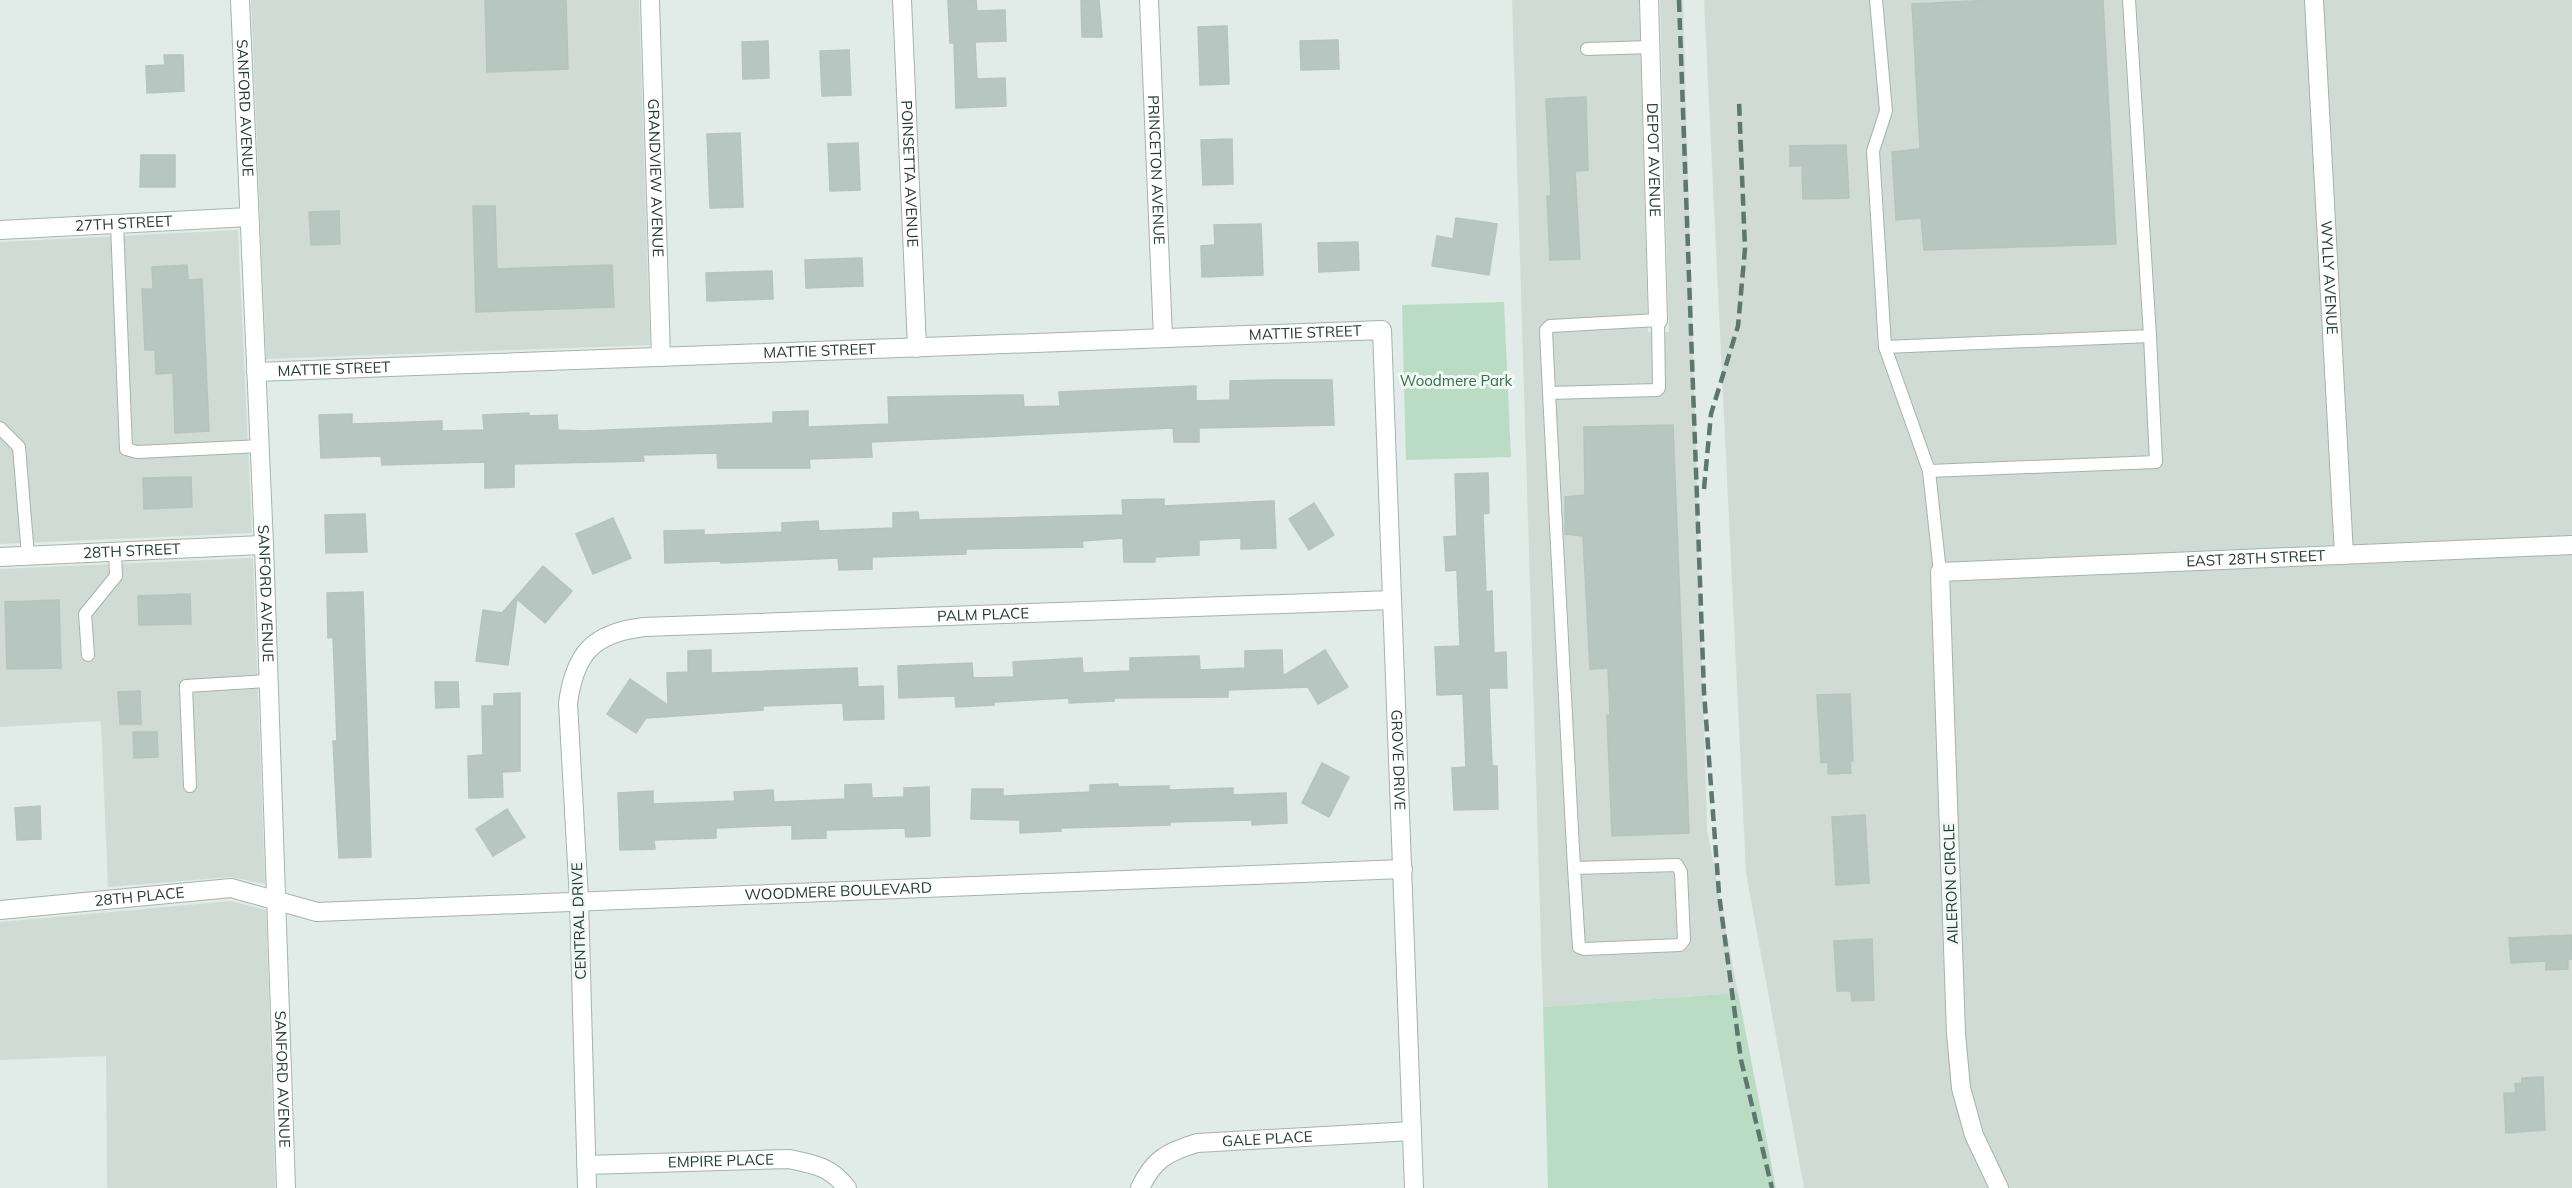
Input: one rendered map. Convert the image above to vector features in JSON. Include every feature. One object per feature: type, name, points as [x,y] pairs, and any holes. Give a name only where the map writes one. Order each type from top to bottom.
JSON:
[{"type":"street","name":"SANFORD AVENUE","points":[[240,0],[264,545],[286,1188]]},
{"type":"street","name":"GRANDVIEW AVENUE","points":[[650,0],[661,357]]},
{"type":"street","name":"POINSETTA AVENUE","points":[[902,0],[917,348]]},
{"type":"street","name":"PRINCETON AVENUE","points":[[1149,0],[1162,338]]},
{"type":"street","name":"DEPOT AVENUE","points":[[1649,0],[1658,320]]},
{"type":"street","name":"WYLLY AVENUE","points":[[2314,0],[2344,555]]},
{"type":"street","name":"27TH STREET","points":[[0,230],[249,217]]},
{"type":"street","name":"MATTIE STREET","points":[[256,372],[1382,330]]},
{"type":"street","name":"GROVE DRIVE","points":[[1382,330],[1414,1188]]},
{"type":"street","name":"28TH STREET","points":[[0,557],[264,545]]},
{"type":"street","name":"EAST 28TH STREET","points":[[1940,572],[2572,545]]},
{"type":"street","name":"AILERON CIRCLE","points":[[1940,572],[1956,1033],[1961,1088],[1974,1135],[1999,1188]]},
{"type":"street","name":"PALM PLACE","points":[[581,656],[598,640],[621,630],[644,627],[1392,600]]},
{"type":"street","name":"CENTRAL DRIVE","points":[[581,656],[572,677],[568,703],[579,900],[587,1188]]},
{"type":"street","name":"WOODMERE BOULEVARD","points":[[276,900],[317,912],[1403,869]]},
{"type":"street","name":"28TH PLACE","points":[[0,910],[231,888],[276,900]]},
{"type":"street","name":"GALE PLACE","points":[[1140,1188],[1149,1168],[1173,1150],[1197,1143],[1412,1131]]},
{"type":"street","name":"EMPIRE PLACE","points":[[586,1165],[789,1158],[819,1164],[841,1180],[847,1188]]},
{"type":"lane","points":[[1876,0],[1886,111],[1874,151],[1885,347],[1929,471],[1940,572]]},
{"type":"lane","points":[[1929,471],[2156,462],[2129,0]]},
{"type":"lane","points":[[1587,50],[1651,46]]},
{"type":"lane","points":[[117,224],[126,449],[137,452],[260,446]]},
{"type":"lane","points":[[1549,393],[1657,390],[1659,388],[1658,320],[1550,326],[1546,330],[1549,393],[1574,868],[1579,947],[1584,949],[1680,945],[1684,940],[1681,872],[1677,865],[1574,868]]},
{"type":"lane","points":[[1885,347],[2150,336]]},
{"type":"lane","points":[[0,428],[19,447],[28,556]]},
{"type":"lane","points":[[88,656],[85,614],[116,576],[115,552]]},
{"type":"lane","points":[[190,786],[186,686],[268,681]]},
{"type":"shaded area","points":[[251,0],[639,0],[650,345],[266,359]]},
{"type":"shaded area","points":[[1512,0],[1639,0],[1648,332],[1669,332],[1660,0],[1683,0],[1707,830],[1738,993],[1543,1007]]},
{"type":"shaded area","points":[[1704,0],[2572,0],[2572,1188],[1804,1188],[1746,873]]},
{"type":"shaded area","points":[[238,230],[252,533],[0,544],[0,242]]},
{"type":"shaded area","points":[[253,558],[265,884],[231,877],[108,887],[101,721],[0,727],[0,569]]},
{"type":"shaded area","points":[[231,901],[266,910],[275,1188],[107,1188],[106,1056],[0,1060],[0,922]]},
{"type":"green space","name":"Woodmere Park","points":[[1504,302],[1511,457],[1406,460],[1402,305]]},
{"type":"green space","points":[[1738,993],[1776,1188],[1548,1188],[1543,1007]]},
{"type":"building","points":[[485,0],[566,0],[568,69],[487,72]]},
{"type":"building","points":[[948,0],[976,0],[977,11],[1005,10],[1006,41],[975,42],[977,79],[1005,78],[1006,106],[956,108],[954,43],[950,43]]},
{"type":"building","points":[[1081,0],[1099,0],[1102,37],[1082,37]]},
{"type":"building","points":[[1992,0],[2103,0],[2116,244],[1924,250],[1921,218],[1896,220],[1892,152],[1920,149],[1912,4]]},
{"type":"building","points":[[1227,26],[1229,84],[1200,85],[1198,27]]},
{"type":"building","points":[[1338,40],[1339,69],[1301,70],[1300,41]]},
{"type":"building","points":[[768,41],[769,78],[743,79],[742,42]]},
{"type":"building","points":[[849,50],[851,95],[822,96],[820,51]]},
{"type":"building","points":[[164,55],[183,55],[184,91],[147,93],[146,66],[165,65]]},
{"type":"building","points":[[1586,97],[1588,170],[1575,171],[1580,259],[1550,260],[1547,196],[1551,196],[1546,99]]},
{"type":"building","points":[[740,133],[743,207],[710,208],[707,134]]},
{"type":"building","points":[[1232,139],[1233,184],[1203,185],[1201,140]]},
{"type":"building","points":[[858,143],[860,190],[830,191],[828,144]]},
{"type":"building","points":[[1846,145],[1849,198],[1803,199],[1802,166],[1790,166],[1790,146]]},
{"type":"building","points":[[141,155],[175,155],[175,187],[140,187]]},
{"type":"building","points":[[473,206],[495,206],[497,269],[612,265],[614,307],[476,312]]},
{"type":"building","points":[[339,211],[340,244],[311,245],[309,212]]},
{"type":"building","points":[[1456,218],[1497,224],[1489,275],[1432,266],[1437,236],[1453,239]]},
{"type":"building","points":[[1261,224],[1263,275],[1202,277],[1201,246],[1215,245],[1214,225]]},
{"type":"building","points":[[1358,242],[1359,270],[1319,272],[1318,243]]},
{"type":"building","points":[[862,258],[863,286],[806,288],[805,260]]},
{"type":"building","points":[[187,265],[188,280],[202,279],[209,431],[175,433],[173,373],[156,374],[155,350],[145,350],[142,289],[153,289],[152,267]]},
{"type":"building","points":[[772,271],[773,299],[707,301],[706,273]]},
{"type":"building","points":[[1332,380],[1334,425],[1199,428],[1199,442],[1174,442],[1173,428],[871,442],[872,457],[809,459],[810,468],[718,468],[717,453],[643,455],[644,461],[514,464],[514,487],[485,488],[485,462],[382,465],[381,456],[321,458],[319,415],[352,414],[352,424],[442,421],[442,431],[484,430],[483,415],[529,413],[529,416],[557,415],[558,430],[584,431],[773,423],[773,412],[808,411],[808,427],[889,424],[888,397],[1023,395],[1024,407],[1060,406],[1059,392],[1196,386],[1196,401],[1230,400],[1230,381]]},
{"type":"building","points":[[1673,425],[1689,833],[1612,836],[1607,715],[1610,715],[1608,668],[1590,669],[1583,536],[1565,534],[1565,497],[1585,495],[1584,427]]},
{"type":"building","points":[[1488,473],[1489,513],[1483,514],[1486,592],[1492,591],[1494,653],[1506,652],[1507,688],[1489,688],[1492,766],[1497,766],[1498,809],[1454,810],[1452,768],[1466,767],[1463,694],[1437,695],[1435,647],[1460,646],[1457,570],[1446,571],[1444,537],[1457,536],[1455,474]]},
{"type":"building","points":[[191,477],[192,507],[144,509],[143,478]]},
{"type":"building","points":[[1164,499],[1164,506],[1274,501],[1276,548],[1241,549],[1241,538],[1199,540],[1199,555],[1155,557],[1155,562],[1124,562],[1123,538],[1082,541],[1083,547],[966,549],[966,554],[872,557],[872,569],[839,570],[838,558],[665,563],[664,531],[704,530],[704,535],[782,532],[782,523],[818,521],[819,531],[893,528],[893,513],[918,512],[919,520],[1123,515],[1122,500]]},
{"type":"building","points":[[1314,503],[1334,535],[1309,550],[1289,519]]},
{"type":"building","points":[[365,514],[367,552],[326,553],[325,515]]},
{"type":"building","points":[[613,518],[631,558],[593,574],[576,534]]},
{"type":"building","points":[[543,566],[572,591],[545,623],[517,599],[508,665],[476,661],[483,610],[502,613]]},
{"type":"building","points":[[363,592],[371,857],[339,858],[333,741],[337,741],[333,637],[328,638],[327,593]]},
{"type":"building","points":[[190,594],[191,624],[139,625],[138,596]]},
{"type":"building","points":[[59,600],[61,668],[7,669],[5,602]]},
{"type":"building","points":[[711,650],[711,673],[857,668],[858,687],[883,686],[884,719],[844,720],[843,703],[763,706],[763,710],[646,718],[636,733],[607,714],[630,679],[668,705],[667,673],[688,672],[688,651]]},
{"type":"building","points":[[1282,650],[1283,676],[1325,650],[1348,687],[1318,704],[1308,687],[1228,690],[1228,697],[1114,698],[1114,701],[1069,703],[1069,698],[994,702],[994,705],[956,707],[955,696],[899,698],[898,666],[972,663],[973,678],[1014,677],[1013,662],[1082,658],[1083,673],[1130,671],[1130,658],[1199,656],[1200,670],[1245,668],[1245,651]]},
{"type":"building","points":[[435,682],[458,682],[459,707],[436,708]]},
{"type":"building","points":[[140,691],[141,724],[120,724],[118,692]]},
{"type":"building","points":[[520,693],[520,771],[502,772],[503,797],[469,798],[468,756],[483,755],[482,706],[494,706],[494,694]]},
{"type":"building","points":[[1850,694],[1853,761],[1850,761],[1851,773],[1828,774],[1828,762],[1821,763],[1817,695]]},
{"type":"building","points":[[133,732],[157,732],[158,757],[134,758]]},
{"type":"building","points":[[1322,763],[1349,777],[1329,817],[1302,803]]},
{"type":"building","points":[[871,784],[872,798],[904,797],[904,788],[929,787],[930,836],[906,837],[905,828],[826,830],[826,838],[792,839],[792,825],[716,828],[716,838],[654,840],[655,849],[620,850],[618,793],[653,791],[653,804],[735,801],[734,792],[773,790],[774,802],[845,799],[845,785]]},
{"type":"building","points":[[1118,784],[1118,787],[1169,786],[1169,790],[1233,788],[1233,795],[1286,793],[1287,823],[1252,825],[1252,820],[1170,822],[1170,825],[1060,828],[1061,831],[1020,833],[1020,820],[971,819],[972,789],[1003,789],[1003,796],[1090,792],[1090,785]]},
{"type":"building","points":[[40,806],[41,839],[17,840],[15,808]]},
{"type":"building","points":[[507,809],[525,837],[493,856],[476,829]]},
{"type":"building","points":[[1865,815],[1869,883],[1836,885],[1832,817]]},
{"type":"building","points":[[2572,935],[2572,959],[2568,960],[2568,969],[2546,970],[2546,961],[2511,963],[2509,938]]},
{"type":"building","points":[[1872,939],[1874,1000],[1852,1001],[1851,991],[1837,991],[1834,941]]},
{"type":"building","points":[[2543,1077],[2545,1130],[2506,1133],[2504,1093],[2516,1093],[2515,1084],[2522,1083],[2522,1078]]},
{"type":"railway","points":[[1679,0],[1704,692],[1719,894],[1741,1060],[1772,1188]]},
{"type":"railway","points":[[1704,489],[1711,414],[1738,326],[1745,249],[1739,101]]}]
